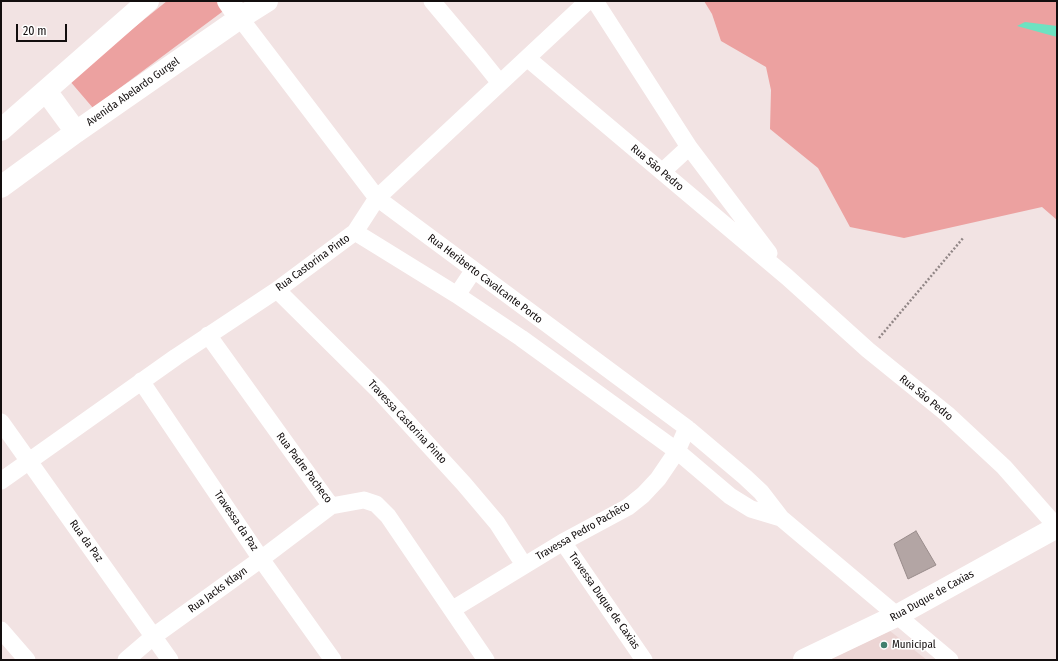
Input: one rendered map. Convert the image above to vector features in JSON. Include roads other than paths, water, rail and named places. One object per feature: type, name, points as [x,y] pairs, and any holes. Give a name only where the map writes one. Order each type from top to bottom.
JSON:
[{"type":"street","points":[[1,130],[148,1]]},
{"type":"street","name":"Avenida Abelardo Gurgel","points":[[1,187],[76,132],[234,9],[267,1]]},
{"type":"street","points":[[432,1],[500,83]]},
{"type":"street","name":"Rua Castorina Pinto","points":[[1,481],[141,381],[277,290],[355,232],[377,198],[588,1]]},
{"type":"street","name":"Rua São Pedro","points":[[595,1],[689,147],[787,277]]},
{"type":"street","name":"Rua Heriberto Cavalcante Porto","points":[[234,9],[377,198],[473,271],[687,428],[761,492],[781,518],[950,660]]},
{"type":"street","name":"Rua São Pedro","points":[[527,58],[787,277],[868,350],[946,414],[1004,467],[1057,527]]},
{"type":"street","points":[[46,91],[76,132]]},
{"type":"street","points":[[662,172],[689,147]]},
{"type":"street","name":"Rua Heriberto Cavalcante Porto","points":[[355,232],[458,295],[521,338],[677,451],[730,496],[751,509],[781,518]]},
{"type":"street","points":[[458,295],[473,271]]},
{"type":"street","name":"Travessa Castorina Pinto","points":[[277,290],[379,391],[464,484],[497,523],[524,565]]},
{"type":"street","name":"Rua Padre Pacheco","points":[[208,335],[331,506],[364,500],[376,504],[388,516],[453,609],[486,660]]},
{"type":"street","name":"Travessa da Paz","points":[[141,381],[261,559],[333,660]]},
{"type":"street","name":"Rua da Paz","points":[[1,422],[170,660]]},
{"type":"street","name":"Travessa Pedro Pachêco","points":[[453,609],[563,542],[628,507],[643,495],[658,479],[677,451],[687,428]]},
{"type":"street","name":"Rua Jacks Klayn","points":[[126,660],[154,636],[261,559],[331,506]]},
{"type":"street","name":"Rua Duque de Caxias","points":[[804,660],[898,615],[1057,527]]},
{"type":"street","name":"Travessa Duque de Caxias","points":[[563,542],[644,660]]},
{"type":"street","points":[[1,630],[27,660]]},
{"type":"place","name":"Municipal","points":[[884,645]]}]
